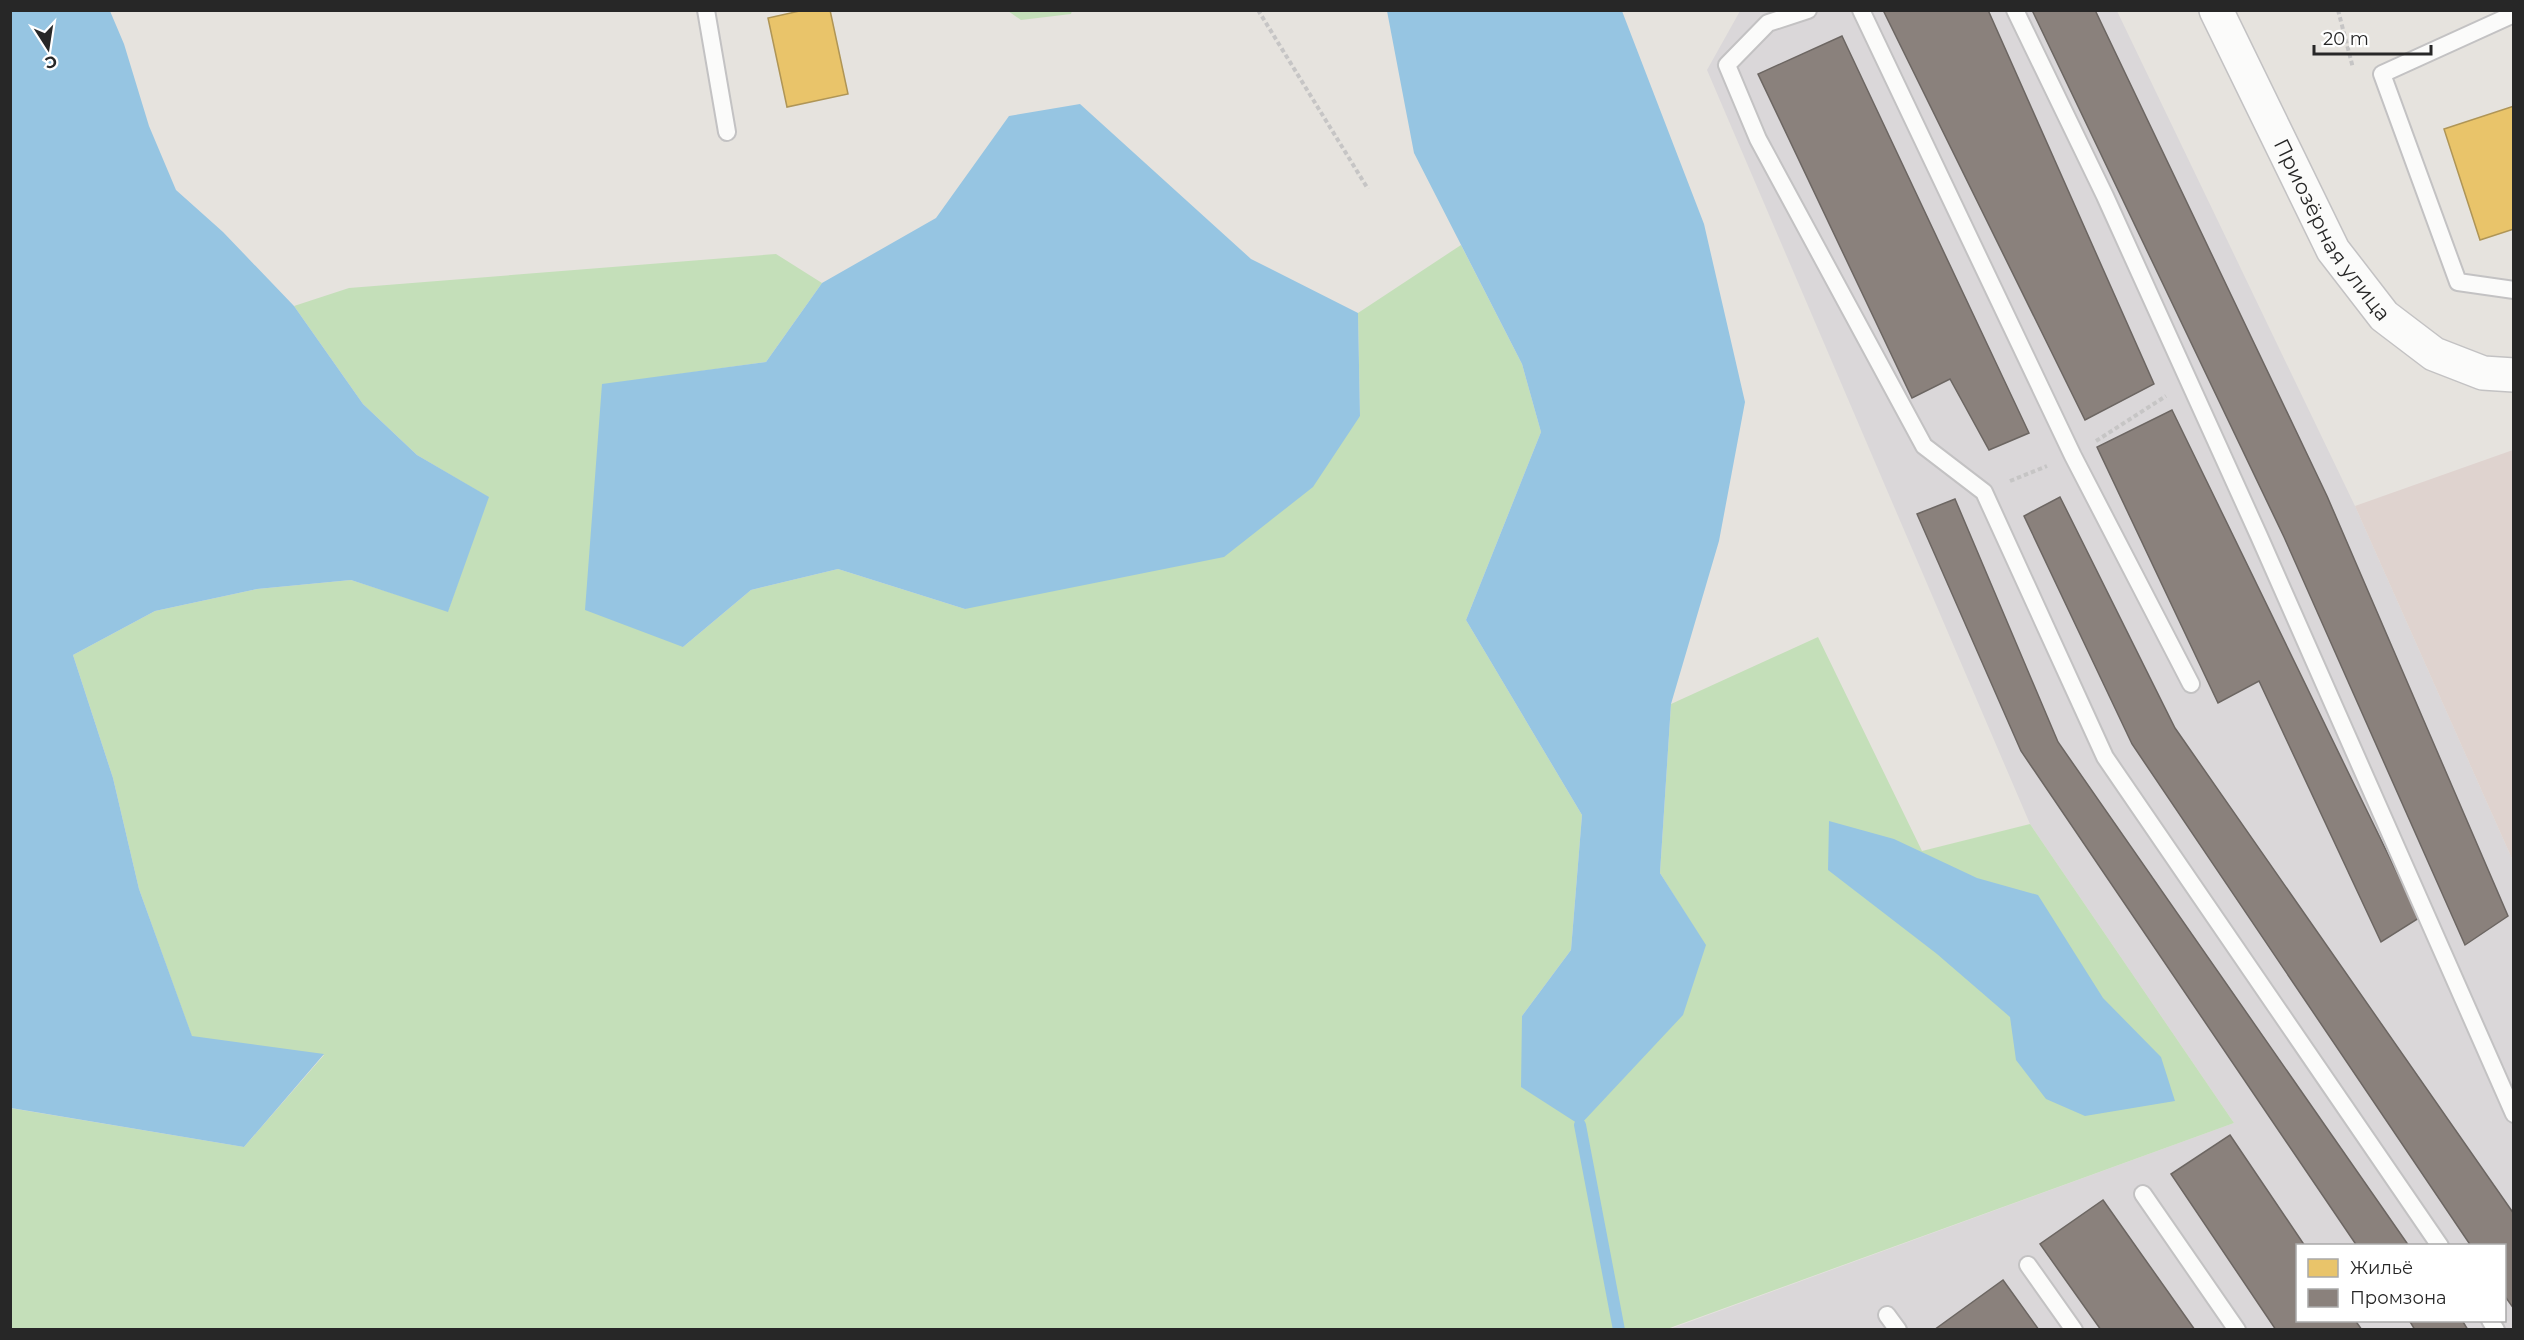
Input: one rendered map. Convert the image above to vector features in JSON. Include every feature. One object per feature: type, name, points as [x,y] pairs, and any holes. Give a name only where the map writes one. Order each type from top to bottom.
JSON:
[{"type":"street","name":"Приозёрная улица","points":[[2216,10],[2333,250],[2384,316],[2434,354],[2483,373],[2514,375]]},
{"type":"lane","points":[[706,10],[727,132]]},
{"type":"lane","points":[[1808,10],[1768,23],[1727,65],[1758,139],[1924,446],[1984,492],[2105,757],[2439,1244]]},
{"type":"lane","points":[[1861,10],[2073,456],[2191,684]]},
{"type":"lane","points":[[2016,10],[2105,196],[2259,536],[2514,1114]]},
{"type":"lane","points":[[2514,14],[2382,74],[2458,282],[2514,291]]},
{"type":"lane","points":[[2143,1194],[2237,1329]]},
{"type":"lane","points":[[2028,1264],[2074,1329]]},
{"type":"lane","points":[[1887,1315],[1898,1329]]},
{"type":"path","points":[[1258,10],[1368,189]]},
{"type":"shaded area","points":[[1740,11],[2117,11],[2355,506],[2513,861],[2513,1329],[1667,1330],[2234,1123],[2030,824],[1707,70]]},
{"type":"shaded area","points":[[2514,451],[2513,861],[2355,506]]},
{"type":"green space","points":[[1008,11],[1072,11],[1071,14],[1021,20]]},
{"type":"green space","points":[[1461,245],[1522,364],[1541,432],[1466,620],[1582,815],[1571,950],[1522,1016],[1705,945],[1660,873],[1671,704],[1818,637],[1922,851],[2030,824],[2234,1123],[1667,1329],[11,1330],[10,1108],[244,1147],[324,1055],[192,1037],[139,889],[113,778],[73,655],[155,611],[257,589],[351,580],[448,611],[488,497],[417,455],[363,404],[294,306],[349,288],[776,254],[822,283],[766,362],[602,385],[683,647],[751,590],[838,569],[965,609],[1360,416],[1358,313]]},
{"type":"water","points":[[10,11],[110,11],[124,44],[149,126],[176,190],[223,232],[294,306],[363,404],[417,455],[489,497],[448,612],[351,580],[257,589],[155,611],[73,655],[113,778],[139,889],[192,1036],[324,1054],[244,1147],[11,1108]]},
{"type":"water","points":[[1387,11],[1622,11],[1704,224],[1745,402],[1719,541],[1671,704],[1660,873],[1706,945],[1683,1015],[1580,1125],[1521,1087],[1522,1016],[1571,950],[1582,815],[1466,620],[1541,432],[1522,364],[1414,153]]},
{"type":"water","points":[[1080,104],[1251,259],[1358,313],[1360,416],[1313,487],[1224,557],[965,609],[838,569],[751,590],[683,647],[585,610],[602,384],[766,362],[822,283],[936,218],[1009,116]]},
{"type":"water","points":[[1829,821],[1894,839],[1977,878],[2038,895],[2103,998],[2161,1057],[2175,1101],[2085,1116],[2046,1099],[2016,1060],[2010,1017],[1937,954],[1828,870]]},
{"type":"building: Жильё","points":[[804,10],[830,10],[848,94],[787,107],[768,18]]},
{"type":"building: Жильё","points":[[2514,106],[2514,229],[2480,240],[2444,129]]},
{"type":"building: Промзона","points":[[1883,10],[1988,10],[2154,384],[2085,420]]},
{"type":"building: Промзона","points":[[2032,10],[2095,10],[2327,496],[2508,916],[2465,945],[2284,537]]},
{"type":"building: Промзона","points":[[1842,36],[2029,433],[1989,450],[1950,379],[1912,398],[1758,74]]},
{"type":"building: Промзона","points":[[2172,410],[2419,918],[2381,942],[2259,681],[2218,703],[2097,447]]},
{"type":"building: Промзона","points":[[2060,497],[2175,728],[2514,1214],[2514,1309],[2506,1298],[2506,1244],[2470,1244],[2132,744],[2024,516]]},
{"type":"building: Промзона","points":[[1955,499],[2058,742],[2408,1244],[2356,1244],[2021,751],[1917,514]]},
{"type":"building: Промзона","points":[[2230,1135],[2304,1244],[2296,1244],[2296,1322],[2356,1322],[2362,1330],[2276,1330],[2171,1174]]},
{"type":"building: Промзона","points":[[2103,1200],[2195,1330],[2101,1330],[2040,1244]]},
{"type":"building: Промзона","points":[[2003,1280],[2039,1330],[1934,1330]]},
{"type":"building: Промзона","points":[[2410,1322],[2463,1322],[2468,1330],[2415,1330]]},
{"type":"waterway","points":[[1580,1125],[1619,1330]]}]
